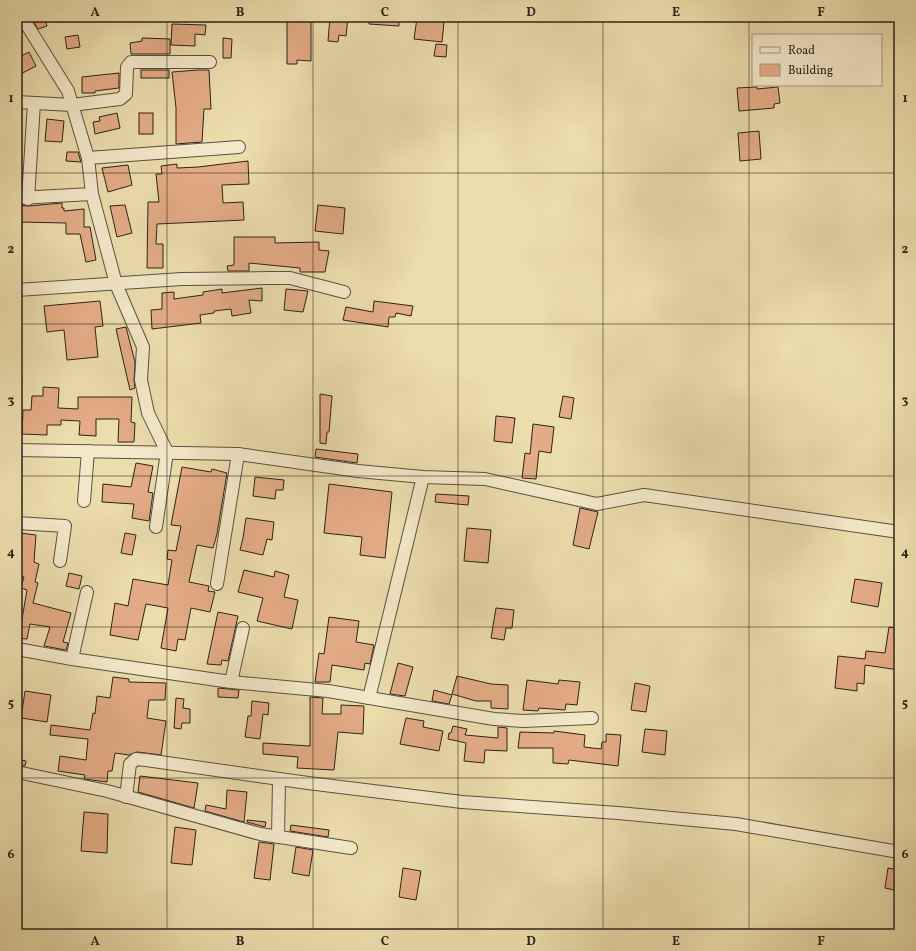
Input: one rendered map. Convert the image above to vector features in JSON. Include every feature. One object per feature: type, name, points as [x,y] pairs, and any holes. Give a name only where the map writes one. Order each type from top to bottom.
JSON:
[{"type":"street","points":[[22,17],[68,91],[88,158],[92,194],[116,284],[143,346],[140,380],[148,413],[167,452],[156,526]]},
{"type":"street","points":[[17,102],[72,104],[123,98],[126,94],[127,67],[131,62],[210,62]]},
{"type":"street","points":[[34,103],[22,199],[92,194]]},
{"type":"street","points":[[88,158],[239,147]]},
{"type":"street","points":[[17,290],[182,279],[290,278],[344,292]]},
{"type":"street","points":[[17,450],[238,454],[358,471],[423,477],[485,479],[597,504],[644,495],[899,532]]},
{"type":"street","points":[[84,501],[88,451]]},
{"type":"street","points":[[216,584],[238,454]]},
{"type":"street","points":[[369,698],[423,477]]},
{"type":"street","points":[[17,523],[64,526],[60,562]]},
{"type":"street","points":[[72,658],[87,592]]},
{"type":"street","points":[[231,682],[243,628]]},
{"type":"street","points":[[17,648],[72,658],[231,682],[328,691],[494,719],[523,721],[592,718]]},
{"type":"street","points":[[126,797],[130,764],[136,759],[462,802],[618,813],[736,824],[899,852]]},
{"type":"street","points":[[17,772],[126,797],[252,832],[351,848]]},
{"type":"street","points":[[278,837],[279,779]]},
{"type":"building","points":[[31,17],[44,17],[47,26],[38,29]]},
{"type":"building","points":[[287,17],[311,17],[311,61],[297,60],[297,64],[287,64]]},
{"type":"building","points":[[330,17],[348,17],[346,36],[339,35],[338,42],[328,41]]},
{"type":"building","points":[[369,17],[399,17],[399,26],[369,24]]},
{"type":"building","points":[[417,18],[444,22],[442,42],[414,39]]},
{"type":"building","points":[[172,24],[206,25],[205,35],[195,34],[195,46],[171,45]]},
{"type":"building","points":[[78,35],[80,47],[67,49],[65,37]]},
{"type":"building","points":[[142,38],[170,39],[170,54],[131,54],[130,43],[142,41]]},
{"type":"building","points":[[223,38],[232,39],[231,58],[223,58]]},
{"type":"building","points":[[436,44],[447,45],[446,57],[434,56]]},
{"type":"building","points":[[29,52],[36,66],[17,76],[17,58]]},
{"type":"building","points":[[141,70],[169,70],[169,78],[141,78]]},
{"type":"building","points":[[209,70],[211,109],[204,109],[202,142],[176,144],[176,108],[172,72]]},
{"type":"building","points":[[119,73],[119,88],[95,91],[95,93],[82,93],[82,77]]},
{"type":"building","points":[[757,87],[757,89],[778,87],[780,103],[774,104],[774,108],[739,111],[737,88]]},
{"type":"building","points":[[117,113],[120,128],[95,134],[93,122],[100,121],[99,117]]},
{"type":"building","points":[[139,113],[153,113],[153,134],[139,134]]},
{"type":"building","points":[[47,119],[64,121],[62,142],[45,141]]},
{"type":"building","points":[[759,131],[761,159],[740,161],[738,133]]},
{"type":"building","points":[[67,152],[78,152],[81,162],[66,161]]},
{"type":"building","points":[[248,161],[249,184],[222,185],[223,203],[243,202],[244,220],[157,224],[156,244],[163,244],[163,268],[147,268],[148,202],[159,202],[156,174],[162,174],[161,166],[177,164],[177,168],[198,167]]},
{"type":"building","points":[[128,165],[132,185],[108,192],[102,168]]},
{"type":"building","points":[[62,203],[62,208],[64,208],[64,211],[84,209],[84,227],[90,227],[96,260],[86,262],[80,234],[66,234],[66,223],[17,222],[17,205],[28,206]]},
{"type":"building","points":[[125,205],[132,233],[117,237],[110,206]]},
{"type":"building","points":[[318,205],[345,208],[343,234],[315,231]]},
{"type":"building","points":[[234,237],[275,237],[275,243],[319,242],[319,250],[329,251],[325,272],[300,272],[300,268],[249,263],[249,271],[228,271],[227,266],[234,265]]},
{"type":"building","points":[[262,288],[262,301],[249,300],[251,313],[232,316],[231,309],[214,311],[214,313],[200,315],[201,323],[152,329],[151,310],[162,309],[162,293],[174,292],[174,299],[203,295],[203,292],[222,289],[222,293]]},
{"type":"building","points":[[286,289],[308,291],[303,312],[284,310]]},
{"type":"building","points":[[100,301],[103,326],[95,327],[98,357],[67,360],[64,330],[47,332],[44,306]]},
{"type":"building","points":[[374,301],[413,306],[411,316],[396,313],[395,317],[389,317],[388,327],[343,320],[346,307],[373,312]]},
{"type":"building","points":[[126,327],[135,362],[135,388],[130,390],[116,329]]},
{"type":"building","points":[[43,387],[59,388],[58,408],[78,409],[78,397],[132,397],[131,422],[135,423],[134,442],[118,442],[119,419],[96,419],[96,436],[79,435],[80,421],[61,420],[61,425],[47,425],[47,435],[22,434],[23,410],[31,410],[32,396],[43,396]]},
{"type":"building","points":[[320,394],[332,396],[329,432],[327,432],[326,444],[320,443]]},
{"type":"building","points":[[563,396],[574,398],[571,419],[559,417]]},
{"type":"building","points":[[496,416],[515,418],[512,443],[494,441]]},
{"type":"building","points":[[533,424],[554,427],[551,453],[539,451],[536,479],[522,478],[525,453],[530,454]]},
{"type":"building","points":[[316,449],[358,454],[357,463],[315,457]]},
{"type":"building","points":[[136,463],[153,466],[148,492],[153,493],[149,521],[132,518],[134,504],[102,502],[103,484],[131,487]]},
{"type":"building","points":[[182,467],[211,472],[212,469],[227,473],[217,534],[213,548],[197,545],[189,582],[209,586],[208,591],[215,592],[210,612],[191,608],[185,640],[178,639],[176,651],[161,648],[168,608],[146,604],[138,640],[110,635],[115,603],[128,606],[133,579],[168,585],[172,560],[167,559],[168,550],[176,551],[181,526],[171,525]]},
{"type":"building","points":[[255,477],[284,480],[283,490],[276,490],[275,499],[253,496]]},
{"type":"building","points":[[329,484],[392,492],[385,558],[360,555],[362,537],[324,533]]},
{"type":"building","points":[[436,494],[469,496],[468,505],[435,502]]},
{"type":"building","points":[[580,508],[598,512],[589,549],[573,545]]},
{"type":"building","points":[[246,518],[274,522],[272,540],[267,539],[263,555],[240,550]]},
{"type":"building","points":[[467,528],[491,530],[488,563],[464,561]]},
{"type":"building","points":[[20,533],[36,535],[34,562],[39,564],[35,582],[38,583],[33,603],[71,613],[63,642],[68,643],[66,650],[44,646],[50,627],[30,624],[27,639],[17,638],[17,625],[21,625],[27,590],[21,588],[24,577],[17,575]]},
{"type":"building","points":[[125,533],[136,535],[132,555],[121,553]]},
{"type":"building","points":[[244,570],[274,577],[275,571],[289,575],[284,597],[298,600],[292,629],[257,621],[263,598],[238,592]]},
{"type":"building","points":[[69,573],[82,576],[79,589],[66,586]]},
{"type":"building","points":[[855,579],[882,583],[878,607],[851,602]]},
{"type":"building","points":[[496,608],[514,610],[512,628],[506,628],[504,640],[491,638]]},
{"type":"building","points":[[218,612],[238,616],[228,661],[222,660],[221,665],[207,664]]},
{"type":"building","points":[[329,617],[359,621],[356,642],[374,645],[370,664],[365,663],[364,670],[332,665],[330,682],[315,682],[319,653],[324,654]]},
{"type":"building","points":[[889,627],[899,629],[899,670],[865,665],[864,684],[857,683],[857,691],[835,688],[838,656],[865,659],[866,651],[885,653]]},
{"type":"building","points":[[398,663],[413,667],[405,696],[390,694]]},
{"type":"building","points":[[457,676],[491,684],[508,685],[508,709],[491,708],[491,701],[476,701],[452,694]]},
{"type":"building","points":[[113,677],[129,679],[129,682],[166,683],[165,700],[149,700],[147,718],[166,721],[161,755],[137,752],[129,755],[115,753],[112,771],[108,771],[107,782],[84,779],[85,775],[58,771],[60,756],[86,760],[88,739],[50,735],[51,725],[90,730],[93,713],[95,714],[97,696],[110,698]]},
{"type":"building","points":[[527,680],[558,684],[559,680],[580,682],[577,705],[566,704],[565,710],[539,708],[538,711],[523,710]]},
{"type":"building","points":[[635,683],[650,686],[646,712],[631,710]]},
{"type":"building","points":[[218,688],[239,690],[238,698],[218,697]]},
{"type":"building","points":[[434,690],[452,695],[449,704],[432,701]]},
{"type":"building","points":[[25,691],[51,695],[47,722],[21,718]]},
{"type":"building","points":[[310,697],[323,698],[322,714],[341,714],[341,705],[364,706],[363,734],[338,732],[334,770],[297,768],[298,757],[263,754],[263,743],[310,746]]},
{"type":"building","points":[[176,698],[184,699],[183,708],[190,709],[190,723],[182,723],[181,729],[174,728]]},
{"type":"building","points":[[252,701],[269,703],[268,715],[263,714],[260,739],[245,737],[248,716],[251,716]]},
{"type":"building","points":[[406,718],[424,721],[423,727],[443,731],[439,751],[400,744]]},
{"type":"building","points":[[453,726],[467,729],[465,735],[498,738],[498,727],[507,728],[507,751],[485,750],[484,763],[464,761],[466,743],[448,739],[449,733],[451,733]]},
{"type":"building","points":[[645,729],[667,731],[665,755],[642,752]]},
{"type":"building","points":[[554,731],[585,735],[584,747],[601,749],[602,742],[606,742],[606,734],[621,735],[618,766],[569,760],[568,764],[553,763],[553,748],[518,748],[520,732],[554,733]]},
{"type":"building","points":[[17,759],[26,761],[25,766],[17,765]]},
{"type":"building","points":[[140,776],[198,783],[194,808],[138,792]]},
{"type":"building","points":[[227,790],[247,792],[244,822],[205,811],[206,805],[226,809]]},
{"type":"building","points":[[84,812],[108,814],[107,853],[81,851]]},
{"type":"building","points":[[247,820],[266,822],[265,827],[247,822]]},
{"type":"building","points":[[291,825],[329,830],[328,837],[290,831]]},
{"type":"building","points":[[175,827],[196,830],[192,865],[171,863]]},
{"type":"building","points":[[259,842],[274,844],[270,880],[254,878]]},
{"type":"building","points":[[296,847],[313,850],[309,876],[292,873]]},
{"type":"building","points":[[403,868],[421,871],[416,900],[399,897]]},
{"type":"building","points":[[888,868],[899,870],[899,891],[885,888]]}]
